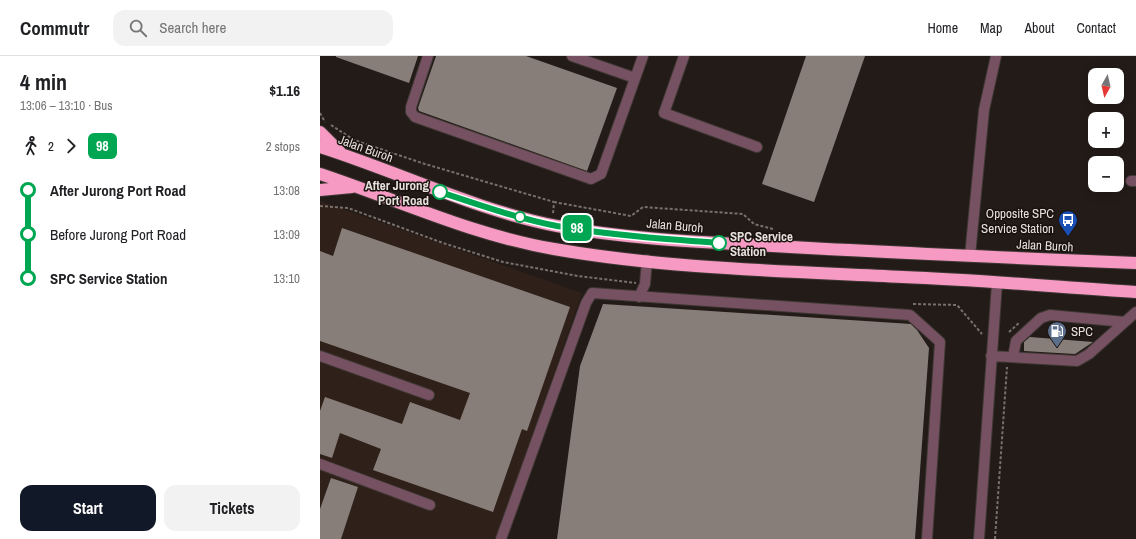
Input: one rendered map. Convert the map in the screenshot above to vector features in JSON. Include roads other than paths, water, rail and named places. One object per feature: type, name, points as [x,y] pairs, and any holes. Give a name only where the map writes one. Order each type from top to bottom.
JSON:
[{"type":"highway","points":[[320,132],[340,153]]},
{"type":"highway","name":"Jalan Buroh","points":[[320,147],[509,215],[552,224],[607,232],[708,242],[1136,263]]},
{"type":"highway","points":[[320,174],[360,187],[454,223],[502,237],[553,248],[706,266],[1136,292]]},
{"type":"highway","points":[[320,190],[360,187]]},
{"type":"lane","points":[[428,56],[411,107],[411,112],[415,116],[591,179],[601,174],[643,56]]},
{"type":"lane","points":[[572,56],[635,78]]},
{"type":"lane","points":[[684,56],[664,113],[757,147]]},
{"type":"lane","points":[[970,256],[984,110],[996,56]]},
{"type":"lane","points":[[639,297],[645,284],[646,260]]},
{"type":"lane","points":[[979,539],[996,283]]},
{"type":"lane","points":[[501,539],[588,298],[592,293],[910,315],[940,342],[927,539]]},
{"type":"lane","points":[[991,356],[1077,362],[1089,354],[1136,312]]},
{"type":"lane","points":[[1010,357],[1016,341],[1041,318],[1050,315],[1125,322]]},
{"type":"lane","points":[[320,356],[429,395]]},
{"type":"lane","points":[[320,464],[430,505]]},
{"type":"place","name":"After Jurong Port Road","points":[[440,192]]},
{"type":"place","name":"Opposite SPC Service Station","points":[[1068,237]]},
{"type":"place","name":"SPC Service Station","points":[[719,243]]},
{"type":"place","name":"SPC","points":[[1057,348]]}]
